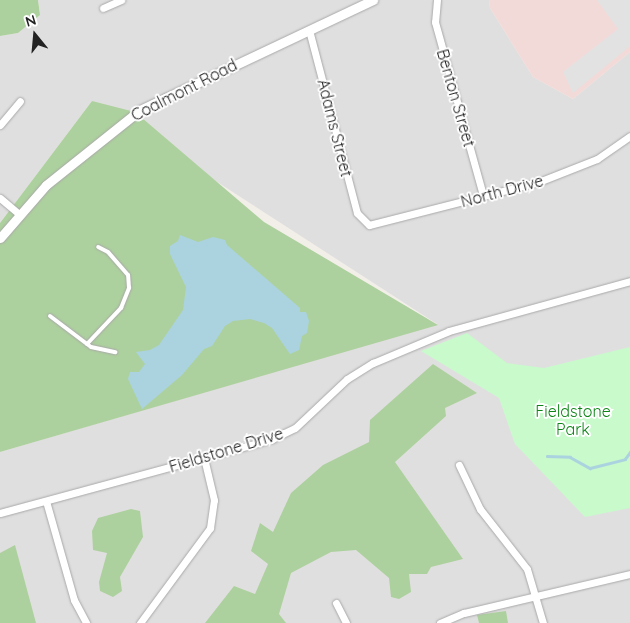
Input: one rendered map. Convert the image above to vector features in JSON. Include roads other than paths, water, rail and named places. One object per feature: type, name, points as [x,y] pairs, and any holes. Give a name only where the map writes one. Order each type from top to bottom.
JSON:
[{"type":"street","points":[[103,8],[121,0]]},
{"type":"street","name":"Coalmont Road","points":[[0,238],[46,185],[140,110],[373,0]]},
{"type":"street","name":"Benton Street","points":[[437,0],[435,22],[483,195]]},
{"type":"street","name":"Adams Street","points":[[309,30],[357,213],[366,224]]},
{"type":"street","points":[[0,124],[20,101]]},
{"type":"street","name":"North Drive","points":[[366,224],[376,224],[414,216],[483,195],[541,181],[583,165],[630,136]]},
{"type":"street","points":[[0,198],[19,214]]},
{"type":"street","name":"Fieldstone Drive","points":[[0,514],[204,458],[289,432],[353,374],[427,339],[630,281]]},
{"type":"street","points":[[140,623],[210,528],[214,500],[204,458]]},
{"type":"street","points":[[459,465],[480,509],[523,561],[537,596],[543,623]]},
{"type":"street","points":[[46,501],[74,600],[86,623]]},
{"type":"street","points":[[440,623],[464,613],[630,574]]},
{"type":"street","points":[[336,603],[346,623]]},
{"type":"lane","points":[[87,344],[121,308],[129,288],[128,275],[108,252],[98,247]]},
{"type":"lane","points":[[50,316],[87,344],[116,352]]},
{"type":"water","points":[[180,235],[198,242],[213,237],[225,240],[227,245],[300,308],[300,312],[306,312],[309,321],[307,333],[302,336],[299,350],[290,354],[272,328],[264,323],[250,319],[233,321],[225,326],[212,346],[204,349],[182,375],[142,409],[128,379],[130,372],[139,372],[145,364],[136,352],[150,350],[159,345],[183,310],[186,287],[170,254],[170,246],[178,241]]},
{"type":"waterway","points":[[547,456],[570,457],[590,468],[625,459],[630,452]]},
{"type":"park label","name":"Fieldstone Park","points":[[573,420]]}]
